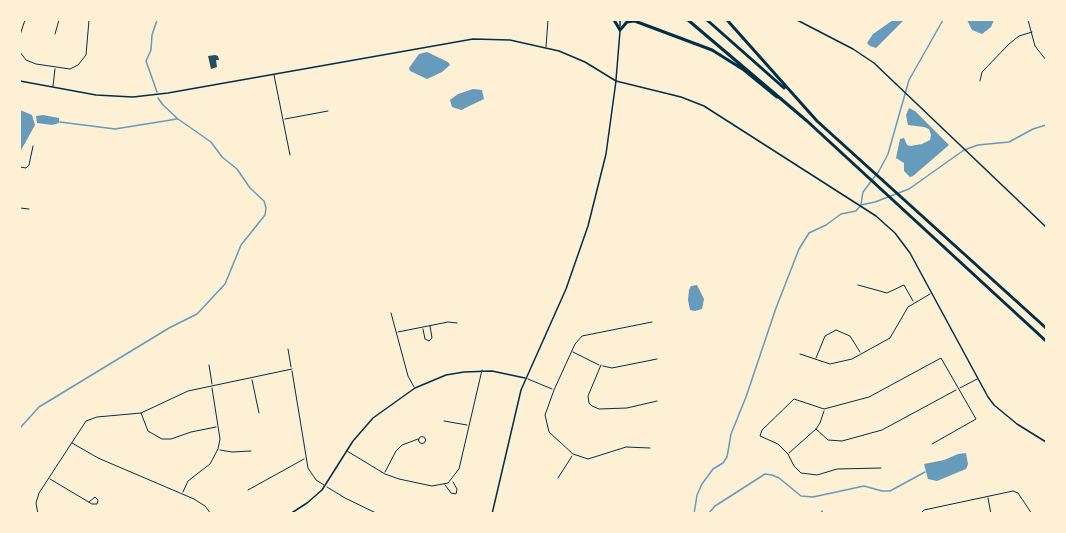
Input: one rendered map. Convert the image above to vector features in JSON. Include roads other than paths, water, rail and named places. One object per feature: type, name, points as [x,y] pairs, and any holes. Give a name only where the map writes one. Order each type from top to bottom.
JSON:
[{"type":"highway","points":[[614,20],[620,30],[627,22],[634,20],[712,50],[744,70],[807,121]]},
{"type":"highway","points":[[688,20],[807,121],[1047,341]]},
{"type":"highway","points":[[707,20],[797,99],[854,155],[1047,328]]},
{"type":"highway","points":[[727,20],[797,99]]},
{"type":"street","points":[[20,35],[25,20]]},
{"type":"street","points":[[55,34],[58,20]]},
{"type":"street","points":[[20,53],[26,60],[70,69],[83,61],[86,55],[89,20]]},
{"type":"street","points":[[546,47],[548,20]]},
{"type":"street","points":[[492,513],[526,378],[566,289],[588,226],[606,154],[616,81],[620,20]]},
{"type":"street","points":[[797,20],[853,49],[874,63],[1047,227]]},
{"type":"street","points":[[1028,20],[1039,52],[1047,60]]},
{"type":"street","points":[[980,81],[981,72],[1009,44],[1019,36],[1032,32]]},
{"type":"street","points":[[20,81],[104,96],[133,97],[168,93],[472,39],[510,40],[546,47],[585,62],[616,81],[681,97],[704,106],[876,216],[895,234],[910,253],[977,379],[994,405],[1017,424],[1047,442]]},
{"type":"street","points":[[53,87],[56,67]]},
{"type":"street","points":[[274,74],[290,155]]},
{"type":"street","points":[[283,120],[328,111]]},
{"type":"street","points":[[20,167],[26,168],[29,165],[33,146]]},
{"type":"street","points":[[20,208],[29,209]]},
{"type":"street","points":[[858,285],[887,293],[904,285],[914,303]]},
{"type":"street","points":[[800,354],[825,364],[835,364],[861,354],[890,338],[903,312],[932,293]]},
{"type":"street","points":[[391,313],[408,376],[415,388]]},
{"type":"street","points":[[396,332],[448,322],[458,323]]},
{"type":"street","points":[[650,448],[626,447],[588,459],[573,454],[549,432],[545,415],[574,344],[582,336],[652,322]]},
{"type":"street","points":[[422,327],[425,339],[429,341],[432,338],[430,326]]},
{"type":"street","points":[[815,360],[825,336],[836,330],[850,336],[861,354]]},
{"type":"street","points":[[288,349],[306,458],[312,475],[326,486],[378,513]]},
{"type":"street","points":[[571,351],[612,368],[657,359]]},
{"type":"street","points":[[882,468],[837,469],[817,475],[801,473],[778,444],[760,436],[762,430],[794,399],[824,409],[869,397],[941,358],[976,419],[932,444]]},
{"type":"street","points":[[182,494],[188,481],[210,464],[218,449],[218,427],[209,365]]},
{"type":"street","points":[[601,365],[588,396],[592,406],[599,409],[627,408],[657,401]]},
{"type":"street","points":[[38,513],[36,499],[81,425],[91,418],[141,413],[153,409],[179,393],[292,369]]},
{"type":"street","points":[[347,451],[385,474],[432,486],[445,484],[452,480],[459,470],[482,370]]},
{"type":"street","points":[[290,513],[318,495],[326,486],[359,433],[373,418],[415,388],[446,375],[482,370],[526,378],[554,390]]},
{"type":"street","points":[[252,377],[259,413]]},
{"type":"street","points":[[816,429],[828,440],[842,441],[882,430],[977,379]]},
{"type":"street","points":[[788,454],[816,429],[823,417],[824,409]]},
{"type":"street","points":[[141,413],[148,431],[162,439],[171,439],[191,432],[218,427]]},
{"type":"street","points":[[444,422],[469,426]]},
{"type":"street","points":[[385,474],[396,451],[418,439]]},
{"type":"street","points":[[70,442],[98,458],[199,501],[210,513]]},
{"type":"street","points":[[218,449],[232,452],[252,451]]},
{"type":"street","points":[[558,478],[573,454]]},
{"type":"street","points":[[248,490],[306,458]]},
{"type":"street","points":[[48,478],[89,502]]},
{"type":"street","points":[[445,484],[451,493],[456,494],[457,489],[452,480]]},
{"type":"street","points":[[920,513],[924,510],[1013,491],[1018,493],[1032,513]]},
{"type":"street","points":[[987,496],[991,513]]},
{"type":"street","points":[[364,513],[366,508]]},
{"type":"water","points":[[893,20],[904,20],[876,48],[867,43],[873,34]]},
{"type":"water","points":[[967,20],[994,20],[991,27],[982,34],[972,30]]},
{"type":"water","points":[[427,52],[450,65],[442,72],[427,79],[410,71],[409,68],[419,54]]},
{"type":"water","points":[[473,89],[482,90],[484,99],[461,110],[452,107],[450,100],[458,94]]},
{"type":"water","points":[[909,108],[915,111],[949,145],[910,177],[904,171],[904,163],[896,158],[900,139],[904,138],[910,146],[930,140],[931,135],[929,129],[908,125],[906,115]]},
{"type":"water","points":[[20,110],[32,115],[35,125],[20,152]]},
{"type":"water","points":[[36,116],[59,118],[59,123],[52,125],[37,123]]},
{"type":"water","points":[[697,285],[704,299],[702,309],[695,311],[690,310],[688,300],[691,286]]},
{"type":"water","points":[[966,453],[968,464],[966,469],[937,481],[928,479],[924,464]]},
{"type":"waterway","points":[[157,20],[152,35],[151,50],[146,61],[157,92]]},
{"type":"waterway","points":[[861,204],[863,192],[879,171],[888,154],[909,80],[943,20]]},
{"type":"waterway","points":[[20,428],[39,407],[169,328],[197,314],[225,284],[241,245],[265,215],[264,201],[250,188],[237,169],[222,157],[211,142],[178,119],[158,98]]},
{"type":"waterway","points":[[60,122],[115,129],[177,119]]},
{"type":"waterway","points":[[694,514],[697,495],[702,484],[713,469],[723,463],[727,457],[731,434],[776,308],[799,249],[809,233],[826,225],[841,214],[856,211],[861,205],[909,189],[964,150],[978,145],[1009,142],[1046,125]]},
{"type":"waterway","points":[[708,514],[715,506],[765,474],[779,478],[801,496],[813,497],[864,486],[890,491],[925,472]]}]
